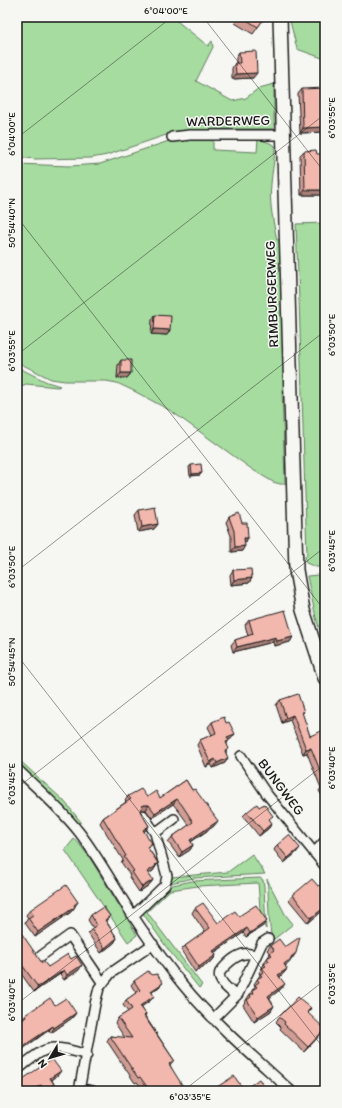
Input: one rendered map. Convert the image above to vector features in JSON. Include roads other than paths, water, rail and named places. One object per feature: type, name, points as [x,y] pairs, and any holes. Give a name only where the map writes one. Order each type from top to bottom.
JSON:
[{"type":"street","name":"RIMBURGERWEG","points":[[280,17],[296,570],[303,610],[325,678]]},
{"type":"street","name":"WARDERWEG","points":[[172,137],[190,135],[284,135]]},
{"type":"street","name":"BUNGWEG","points":[[241,756],[266,793],[325,866]]},
{"type":"street","points":[[17,769],[62,812],[78,831],[152,944],[184,986],[213,1019],[292,1091]]},
{"type":"street","points":[[133,916],[165,885],[167,876],[155,833],[143,815]]},
{"type":"street","points":[[155,833],[174,820]]},
{"type":"street","points":[[314,853],[325,841]]},
{"type":"street","points":[[41,956],[70,935],[102,982]]},
{"type":"street","points":[[213,1019],[236,996],[262,943],[268,938]]},
{"type":"street","points":[[93,1091],[79,1090],[87,1055],[97,996],[102,982],[110,973],[152,944]]},
{"type":"street","points":[[236,996],[220,980],[220,972],[239,954],[245,952],[256,956]]},
{"type":"street","points":[[17,1070],[41,1052],[48,1049],[60,1049],[87,1055]]}]
